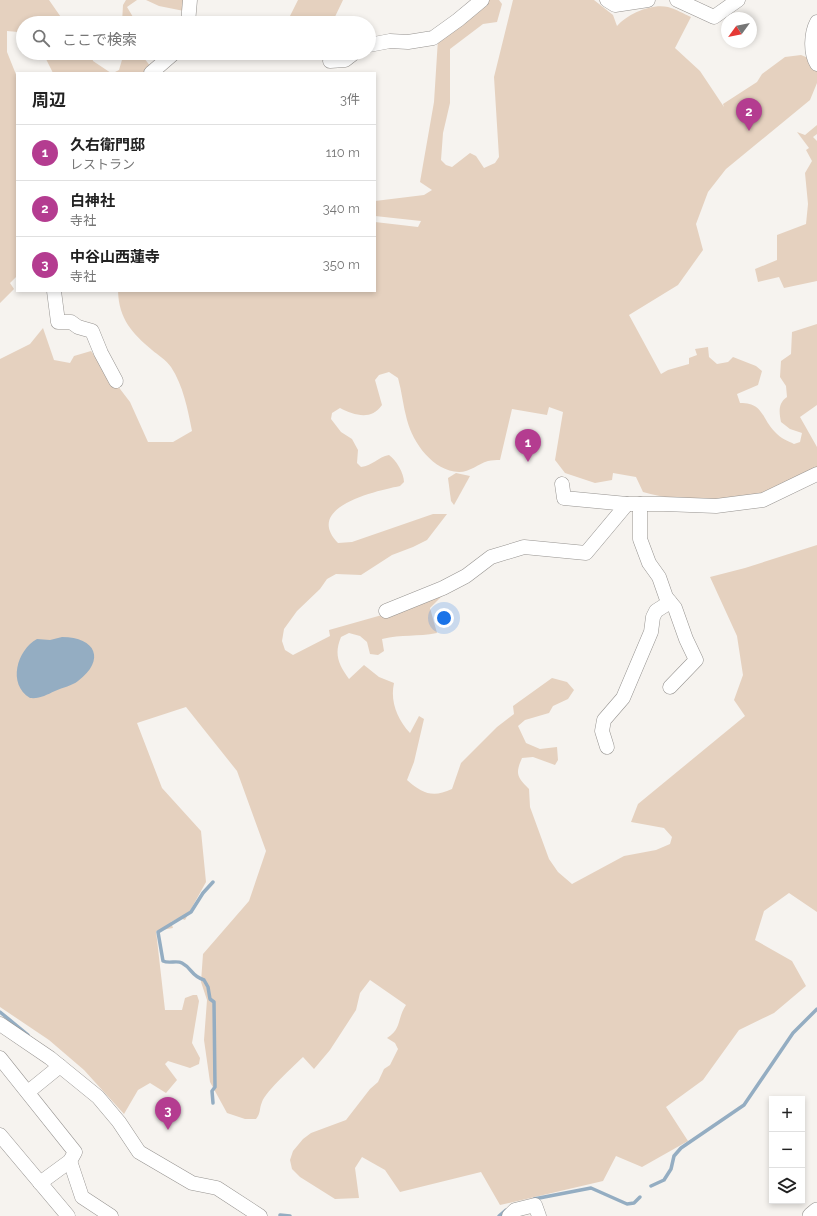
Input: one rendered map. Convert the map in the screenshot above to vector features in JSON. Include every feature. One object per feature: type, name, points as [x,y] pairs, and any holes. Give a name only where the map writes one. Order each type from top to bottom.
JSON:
[{"type":"street","points":[[189,16],[190,0]]},
{"type":"street","points":[[376,43],[390,40],[408,42],[433,38],[482,0]]},
{"type":"street","points":[[607,0],[615,5],[648,0]]},
{"type":"street","points":[[676,0],[714,17],[738,0]]},
{"type":"street","points":[[817,22],[812,37],[815,61],[817,64]]},
{"type":"street","points":[[153,72],[166,60]]},
{"type":"street","points":[[330,61],[345,60]]},
{"type":"street","points":[[54,292],[58,322],[71,322],[78,327],[92,331],[101,353],[116,381]]},
{"type":"street","points":[[562,484],[564,498],[634,504],[716,506],[763,500],[817,474]]},
{"type":"street","points":[[634,504],[640,539],[649,563],[659,577],[666,597],[675,608],[686,639],[696,660],[670,687]]},
{"type":"street","points":[[386,611],[443,588],[466,576],[491,557],[514,549],[524,547],[586,553],[634,504]]},
{"type":"street","points":[[607,747],[602,731],[604,720],[623,698],[651,632],[653,617],[656,611],[670,602]]},
{"type":"street","points":[[0,1024],[60,1066],[98,1097],[119,1122],[139,1152],[192,1183],[217,1188],[260,1216]]},
{"type":"street","points":[[0,1058],[75,1152],[70,1161],[40,1183]]},
{"type":"street","points":[[28,1092],[60,1066]]},
{"type":"street","points":[[2,1143],[40,1183],[68,1216]]},
{"type":"street","points":[[70,1161],[82,1197],[111,1216]]},
{"type":"street","points":[[509,1216],[515,1210],[535,1205],[539,1216]]},
{"type":"street","points":[[811,1216],[817,1210]]},
{"type":"shaded area","points":[[0,0],[49,0],[60,16],[16,16],[16,32],[7,31],[7,52],[16,74],[16,277],[10,283],[14,289],[0,303]]},
{"type":"shaded area","points":[[126,0],[137,0],[127,7],[132,16],[122,16],[123,5]]},
{"type":"shaded area","points":[[146,0],[188,0],[184,11],[159,6]]},
{"type":"shaded area","points":[[298,0],[343,0],[335,16],[290,16]]},
{"type":"shaded area","points":[[489,0],[499,0],[502,4],[497,22],[483,24],[450,49],[450,103],[443,133],[441,160],[446,165],[452,167],[470,153],[476,156],[484,168],[495,163],[499,157],[494,77],[513,0],[594,0],[613,15],[617,26],[627,17],[640,10],[662,6],[677,10],[691,17],[675,48],[700,71],[724,107],[723,104],[757,82],[762,74],[785,57],[801,55],[811,59],[817,69],[817,83],[810,100],[726,169],[708,192],[696,224],[703,250],[678,285],[629,315],[661,374],[668,370],[689,364],[689,358],[697,355],[695,349],[708,347],[709,357],[717,364],[728,362],[733,357],[756,366],[762,371],[758,385],[737,394],[740,403],[758,408],[770,427],[777,434],[794,444],[800,442],[802,433],[790,429],[781,422],[780,408],[782,402],[787,397],[786,386],[780,377],[781,361],[791,354],[792,332],[817,324],[817,405],[800,417],[817,447],[817,470],[761,494],[717,500],[687,500],[643,492],[636,477],[613,473],[612,480],[595,483],[565,473],[555,460],[563,412],[549,407],[547,415],[512,409],[500,460],[488,461],[463,472],[459,472],[441,467],[419,446],[407,420],[398,378],[389,372],[379,375],[375,380],[382,405],[378,410],[368,415],[362,415],[351,413],[340,408],[332,413],[331,419],[341,432],[352,439],[358,450],[357,463],[361,467],[389,455],[399,467],[403,475],[404,482],[400,486],[361,497],[336,510],[330,520],[330,530],[338,543],[352,542],[433,514],[447,514],[427,540],[392,555],[361,575],[336,574],[327,579],[320,589],[297,611],[284,629],[282,641],[285,650],[293,655],[330,636],[329,630],[389,613],[446,592],[430,608],[437,633],[382,639],[384,651],[378,655],[370,654],[367,642],[360,636],[349,633],[341,637],[338,649],[338,659],[349,679],[364,665],[379,677],[394,683],[393,696],[396,710],[401,722],[410,733],[419,716],[424,719],[414,762],[407,780],[418,789],[434,794],[452,789],[461,763],[497,727],[514,714],[513,706],[552,678],[567,682],[574,690],[568,699],[553,706],[549,713],[525,720],[518,726],[526,743],[540,749],[557,747],[558,760],[555,765],[533,757],[522,758],[518,768],[518,775],[529,789],[530,807],[549,859],[558,872],[572,884],[624,856],[656,850],[670,844],[672,837],[664,828],[631,822],[638,804],[745,716],[734,700],[743,675],[737,636],[710,577],[745,568],[817,545],[817,912],[789,893],[764,911],[755,940],[792,961],[806,986],[774,1013],[739,1030],[703,1080],[666,1107],[688,1141],[642,1167],[616,1156],[603,1181],[500,1205],[481,1172],[400,1192],[385,1170],[362,1157],[355,1168],[359,1198],[335,1199],[300,1177],[292,1169],[290,1160],[293,1151],[303,1139],[311,1133],[346,1120],[370,1089],[378,1082],[384,1069],[390,1065],[398,1049],[395,1043],[387,1038],[395,1031],[406,1005],[370,980],[360,993],[356,1010],[330,1050],[314,1069],[303,1057],[265,1097],[262,1102],[259,1115],[256,1119],[245,1119],[227,1113],[210,1082],[204,1040],[207,1000],[201,982],[203,954],[249,901],[266,851],[237,771],[186,707],[137,723],[162,788],[201,831],[206,882],[185,920],[179,918],[171,922],[173,928],[156,931],[165,1010],[182,1010],[185,998],[193,995],[197,995],[199,1001],[192,1043],[200,1058],[199,1064],[190,1068],[168,1061],[165,1064],[177,1080],[166,1093],[150,1083],[138,1090],[124,1114],[84,1070],[49,1040],[0,1007],[0,359],[30,344],[43,328],[54,360],[70,363],[74,356],[91,351],[130,402],[148,442],[173,442],[192,431],[184,398],[175,374],[167,362],[138,338],[128,325],[121,310],[118,292],[376,292],[376,222],[418,227],[421,221],[376,216],[376,201],[424,195],[432,190],[420,182],[434,102],[438,39],[476,14]]},
{"type":"shaded area","points":[[46,60],[93,60],[110,72],[52,72]]},
{"type":"shaded area","points":[[122,60],[146,60],[151,67],[147,72],[115,72],[119,70]]},
{"type":"shaded area","points":[[817,125],[817,134],[813,137],[817,141],[817,281],[784,288],[779,277],[758,282],[755,269],[777,260],[777,235],[806,224],[808,204],[805,173],[812,161],[806,150],[809,148],[797,132],[805,135]]},
{"type":"shaded area","points":[[456,473],[470,476],[454,505],[451,501],[448,478]]},
{"type":"water","points":[[62,637],[74,638],[89,645],[93,651],[94,658],[92,665],[87,673],[73,684],[37,698],[30,698],[23,692],[17,676],[17,667],[24,651],[37,639],[50,640]]},
{"type":"waterway","points":[[213,882],[203,893],[191,912],[158,932],[163,961],[178,962],[188,967],[196,976],[204,980],[208,987],[210,999],[214,1002],[215,1087],[212,1091],[213,1103]]},
{"type":"waterway","points":[[651,1186],[664,1180],[671,1169],[674,1156],[681,1148],[744,1105],[793,1033],[817,1009]]},
{"type":"waterway","points":[[0,1012],[28,1035]]},
{"type":"waterway","points":[[534,1199],[591,1188],[627,1204],[634,1203],[640,1197]]},
{"type":"waterway","points":[[499,1216],[506,1210]]},
{"type":"waterway","points":[[280,1215],[290,1216]]},
{"type":"place","name":"白神社","points":[[749,131]]},
{"type":"place","name":"久右衛門邸","points":[[528,462]]},
{"type":"place","name":"中谷山西蓮寺","points":[[168,1130]]}]
